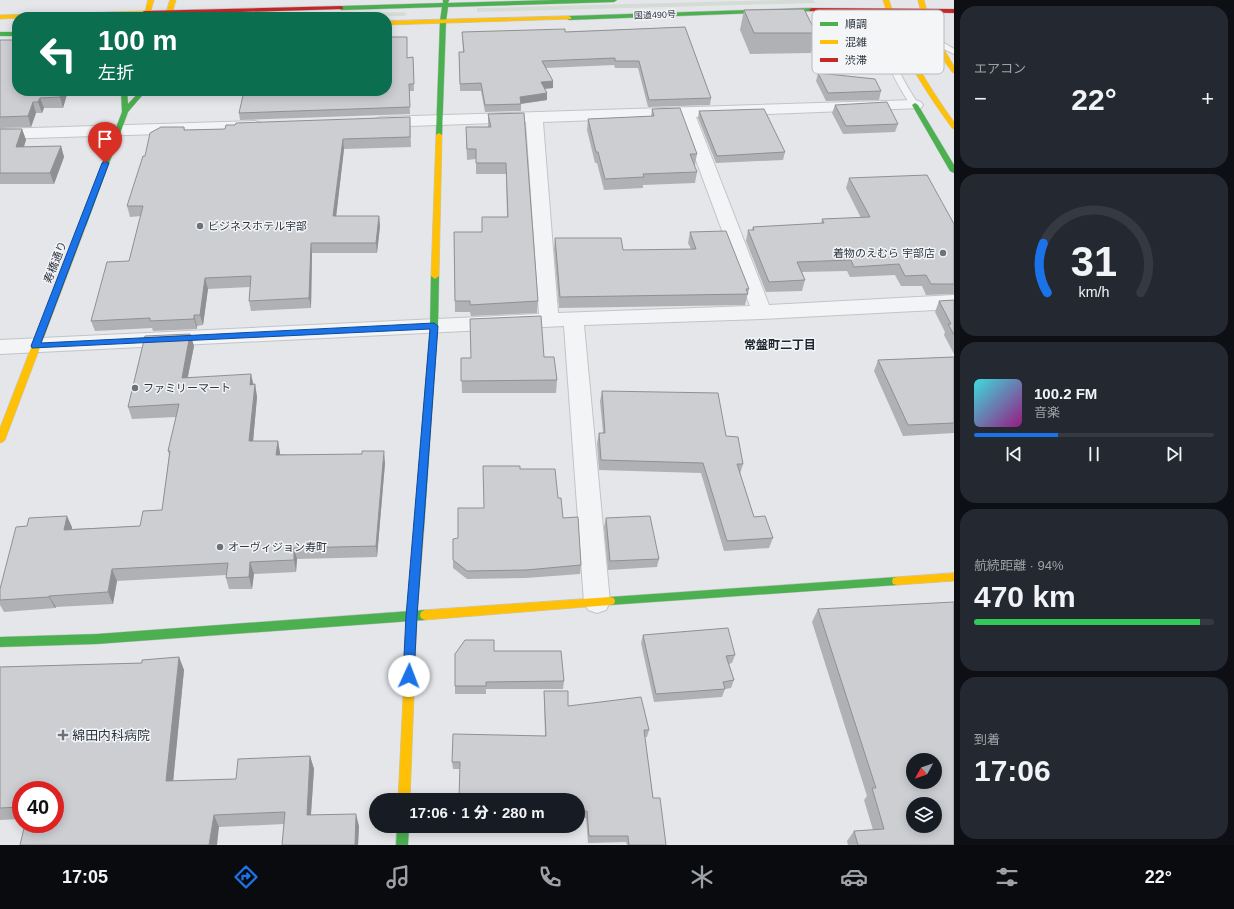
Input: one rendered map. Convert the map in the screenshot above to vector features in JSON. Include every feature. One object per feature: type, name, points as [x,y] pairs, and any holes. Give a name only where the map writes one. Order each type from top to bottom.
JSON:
[{"type":"main road","points":[[148,12],[151,0]]},
{"type":"main road","points":[[170,12],[173,0]]},
{"type":"main road","points":[[233,12],[445,2],[614,0]]},
{"type":"main road","points":[[921,0],[922,10]]},
{"type":"main road","points":[[404,793],[412,616],[434,326],[439,120],[445,2]]},
{"type":"main road","name":"国道490号","points":[[392,23],[886,4],[922,10]]},
{"type":"main road","name":"国道490号","points":[[944,11],[954,11]]},
{"type":"main road","points":[[0,17],[12,17]]},
{"type":"main road","points":[[0,34],[12,34]]},
{"type":"main road","points":[[944,56],[954,71]]},
{"type":"main road","points":[[913,74],[954,171]]},
{"type":"main road","name":"寿橋通り","points":[[0,440],[118,130],[124,112],[124,96]]},
{"type":"main road","points":[[124,112],[138,96]]},
{"type":"main road","points":[[925,103],[948,119],[954,127]]},
{"type":"main road","points":[[925,103],[948,119]]},
{"type":"main road","points":[[0,642],[96,640],[597,602],[954,577]]},
{"type":"main road","points":[[402,845],[403,833]]},
{"type":"street","points":[[369,122],[686,113],[925,103]]},
{"type":"street","points":[[686,113],[762,312]]},
{"type":"street","points":[[534,118],[549,320]]},
{"type":"street","points":[[0,134],[268,126]]},
{"type":"street","points":[[0,348],[549,320],[762,312],[954,302]]},
{"type":"street","points":[[573,319],[597,602]]},
{"type":"lane","points":[[944,46],[954,52]]},
{"type":"lane","points":[[895,74],[902,88],[925,103]]},
{"type":"shaded area","points":[[813,0],[815,3],[477,12],[477,8]]},
{"type":"shaded area","points":[[392,12],[404,12],[407,14],[404,16],[392,16]]},
{"type":"building","points":[[804,9],[812,25],[812,33],[754,33],[744,10]]},
{"type":"building","points":[[685,27],[711,98],[649,100],[639,61],[615,61],[615,58],[542,61],[553,81],[541,82],[547,93],[520,97],[521,104],[485,105],[481,83],[460,84],[459,52],[464,52],[462,32],[565,29],[565,32]]},
{"type":"building","points":[[392,37],[407,37],[407,58],[413,57],[414,84],[409,84],[410,107],[239,113],[243,96],[392,96]]},
{"type":"building","points":[[0,40],[12,40],[12,96],[60,96],[40,98],[38,102],[33,102],[28,116],[0,117]]},
{"type":"building","points":[[818,74],[875,79],[881,91],[828,93]]},
{"type":"building","points":[[887,102],[898,124],[846,126],[835,105]]},
{"type":"building","points":[[680,108],[697,154],[690,154],[697,172],[643,174],[644,177],[605,179],[598,152],[596,152],[588,119],[654,116],[652,109]]},
{"type":"building","points":[[764,109],[785,152],[717,156],[699,111]]},
{"type":"building","points":[[524,113],[538,301],[470,305],[470,301],[455,301],[454,232],[482,232],[482,217],[508,217],[506,163],[476,163],[476,149],[467,149],[466,127],[491,127],[488,114]]},
{"type":"building","points":[[410,117],[410,137],[343,139],[333,216],[379,216],[376,243],[311,243],[309,298],[249,301],[251,276],[205,278],[200,315],[194,315],[194,319],[150,321],[150,318],[91,321],[107,262],[129,261],[143,206],[127,206],[143,156],[145,156],[150,133],[161,127],[184,127],[184,130],[225,129],[226,125],[235,125],[236,123]]},
{"type":"building","points":[[0,129],[22,129],[16,147],[61,146],[50,173],[0,173]]},
{"type":"building","points":[[927,175],[954,224],[954,284],[931,284],[926,275],[905,276],[899,264],[854,267],[851,260],[797,262],[805,280],[769,282],[748,230],[754,230],[753,227],[824,223],[822,219],[870,217],[849,178]]},
{"type":"building","points":[[726,231],[749,289],[746,289],[748,294],[560,297],[555,238],[621,238],[623,250],[696,249],[690,232]]},
{"type":"building","points":[[954,300],[954,335],[948,324],[951,324],[939,301]]},
{"type":"building","points":[[541,316],[544,357],[554,357],[557,380],[461,381],[461,358],[471,358],[470,319]]},
{"type":"building","points":[[190,334],[182,378],[251,374],[250,385],[255,384],[249,441],[278,441],[276,455],[362,454],[362,451],[384,451],[376,546],[294,548],[294,560],[250,562],[249,577],[226,578],[228,563],[112,569],[108,592],[0,600],[0,589],[16,527],[27,526],[29,518],[67,516],[64,530],[140,526],[143,511],[162,510],[170,451],[168,451],[179,404],[128,407],[145,336]]},
{"type":"building","points":[[954,357],[954,423],[908,425],[878,360]]},
{"type":"building","points":[[602,391],[718,393],[726,436],[738,437],[743,464],[737,464],[754,517],[765,516],[773,538],[727,541],[703,463],[601,460],[599,433],[605,433]]},
{"type":"building","points":[[483,466],[520,466],[520,469],[555,469],[558,498],[561,498],[563,518],[578,517],[581,565],[526,570],[467,571],[453,560],[453,539],[458,538],[458,508],[484,508]]},
{"type":"building","points":[[650,516],[659,559],[610,561],[606,518]]},
{"type":"building","points":[[954,602],[954,845],[858,845],[854,831],[884,829],[872,788],[876,788],[818,609]]},
{"type":"building","points":[[728,628],[735,655],[726,656],[734,680],[723,682],[725,689],[656,694],[643,635]]},
{"type":"building","points":[[465,640],[494,640],[494,651],[561,651],[564,681],[486,682],[486,686],[455,686],[455,654]]},
{"type":"building","points":[[179,657],[166,781],[236,779],[238,759],[310,756],[307,815],[356,814],[355,845],[282,845],[285,812],[214,815],[209,845],[20,845],[23,833],[64,833],[64,781],[12,781],[12,807],[0,808],[0,667],[142,663],[142,660]]},
{"type":"building","points":[[544,691],[568,691],[568,706],[641,697],[649,730],[644,730],[653,798],[660,798],[666,845],[629,845],[628,836],[589,836],[587,811],[585,811],[585,793],[459,793],[460,762],[452,762],[453,734],[546,736]]},
{"type":"traffic: fast","points":[[439,135],[443,21],[446,0]]},
{"type":"traffic: fast","points":[[341,8],[614,0]]},
{"type":"traffic: fast","points":[[569,18],[812,10]]},
{"type":"traffic: fast","points":[[0,34],[12,34]]},
{"type":"traffic: fast","points":[[82,226],[125,112],[124,96]]},
{"type":"traffic: fast","points":[[125,112],[139,96]]},
{"type":"traffic: fast","points":[[915,105],[954,171]]},
{"type":"traffic: fast","points":[[419,529],[434,326],[435,276]]},
{"type":"traffic: fast","points":[[610,601],[897,581]]},
{"type":"traffic: fast","points":[[0,642],[97,639],[425,615]]},
{"type":"traffic: fast","points":[[402,845],[403,833]]},
{"type":"traffic: slow","points":[[147,12],[151,0]]},
{"type":"traffic: slow","points":[[169,12],[173,0]]},
{"type":"traffic: slow","points":[[886,0],[889,10]]},
{"type":"traffic: slow","points":[[921,0],[923,10]]},
{"type":"traffic: slow","points":[[0,17],[12,17]]},
{"type":"traffic: slow","points":[[392,23],[569,18]]},
{"type":"traffic: slow","points":[[944,55],[954,71]]},
{"type":"traffic: slow","points":[[918,74],[954,127]]},
{"type":"traffic: slow","points":[[435,276],[439,135]]},
{"type":"traffic: slow","points":[[0,440],[82,226]]},
{"type":"traffic: slow","points":[[404,793],[412,616],[419,529]]},
{"type":"traffic: slow","points":[[897,581],[954,577]]},
{"type":"traffic: slow","points":[[425,615],[610,601]]},
{"type":"traffic: jam","points":[[183,12],[341,8]]},
{"type":"traffic: jam","points":[[812,10],[922,10]]},
{"type":"traffic: jam","points":[[944,11],[954,11]]},
{"type":"place","name":"ビジネスホテル宇部","points":[[200,226]]},
{"type":"place","name":"着物のえむら 宇部店","points":[[943,253]]},
{"type":"place","name":"ファミリーマート","points":[[135,388]]},
{"type":"place","name":"オーヴィジョン寿町","points":[[220,547]]},
{"type":"place","name":"綿田内科病院","points":[[63,735]]},
{"type":"district","name":"常盤町二丁目","points":[[780,345]]},
{"type":"route","points":[[105,163],[35,346],[434,326],[413,597],[409,676]]}]
